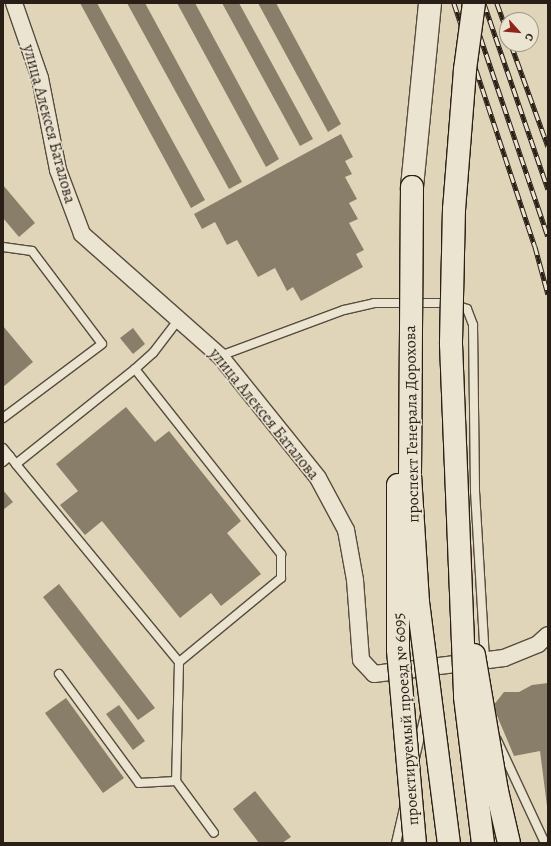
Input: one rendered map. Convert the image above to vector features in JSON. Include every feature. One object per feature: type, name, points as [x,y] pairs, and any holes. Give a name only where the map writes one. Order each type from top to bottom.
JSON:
[{"type":"main road","name":"проспект Генерала Дорохова","points":[[430,3],[412,187],[410,475],[418,602],[449,843]]},
{"type":"main road","points":[[474,3],[465,70],[454,209],[451,344],[457,567],[465,698],[483,843]]},
{"type":"main road","name":"проектируемый проезд № 6095","points":[[412,187],[401,279],[397,541],[398,650],[415,843]]},
{"type":"main road","points":[[457,567],[497,791],[509,843]]},
{"type":"street","name":"улица Алексея Баталова","points":[[14,3],[40,78],[58,170],[82,234],[220,356],[318,478],[346,530],[355,580],[362,660],[374,674],[485,661],[504,658],[538,644],[548,634]]},
{"type":"lane","points":[[3,247],[32,251],[102,344],[3,418]]},
{"type":"lane","points":[[220,356],[344,310],[374,303],[451,303],[467,309],[474,325],[475,491],[485,661],[496,737],[545,843]]},
{"type":"lane","points":[[16,464],[153,353],[179,319]]},
{"type":"lane","points":[[135,369],[282,554],[281,578],[178,662]]},
{"type":"lane","points":[[3,448],[6,459],[16,464],[178,662],[176,781],[214,833]]},
{"type":"lane","points":[[396,843],[436,666]]},
{"type":"lane","points":[[59,674],[139,783],[176,781]]},
{"type":"building","points":[[80,3],[97,3],[205,200],[191,208]]},
{"type":"building","points":[[127,3],[145,3],[242,182],[229,189]]},
{"type":"building","points":[[177,3],[195,3],[279,159],[266,167]]},
{"type":"building","points":[[222,3],[239,3],[313,139],[300,146]]},
{"type":"building","points":[[258,3],[276,3],[341,124],[328,132]]},
{"type":"building","points":[[341,134],[353,157],[345,161],[352,174],[345,177],[357,199],[349,203],[358,219],[349,223],[364,250],[356,254],[363,267],[301,301],[293,287],[287,291],[275,268],[258,277],[237,240],[227,245],[215,222],[202,229],[194,214]]},
{"type":"building","points":[[3,185],[35,223],[19,237],[3,218]]},
{"type":"building","points":[[3,326],[33,362],[3,387]]},
{"type":"building","points":[[133,328],[145,344],[133,354],[120,338]]},
{"type":"building","points":[[126,407],[155,442],[169,431],[241,521],[227,533],[261,574],[221,606],[211,593],[180,618],[102,521],[85,535],[60,505],[78,491],[56,464]]},
{"type":"building","points":[[3,490],[13,502],[3,510]]},
{"type":"building","points":[[59,584],[155,708],[138,720],[43,597]]},
{"type":"building","points":[[548,683],[547,806],[540,751],[514,756],[493,706],[504,692],[519,692],[532,685]]},
{"type":"building","points":[[66,698],[124,778],[103,793],[45,713]]},
{"type":"building","points":[[119,705],[145,741],[133,750],[106,714]]},
{"type":"building","points":[[255,791],[291,837],[282,843],[259,843],[233,809]]},
{"type":"railway","points":[[454,3],[535,246],[548,294]]},
{"type":"railway","points":[[469,3],[548,236]]},
{"type":"railway","points":[[484,3],[548,189]]},
{"type":"railway","points":[[497,3],[500,12]]},
{"type":"railway","points":[[514,52],[548,146]]}]
